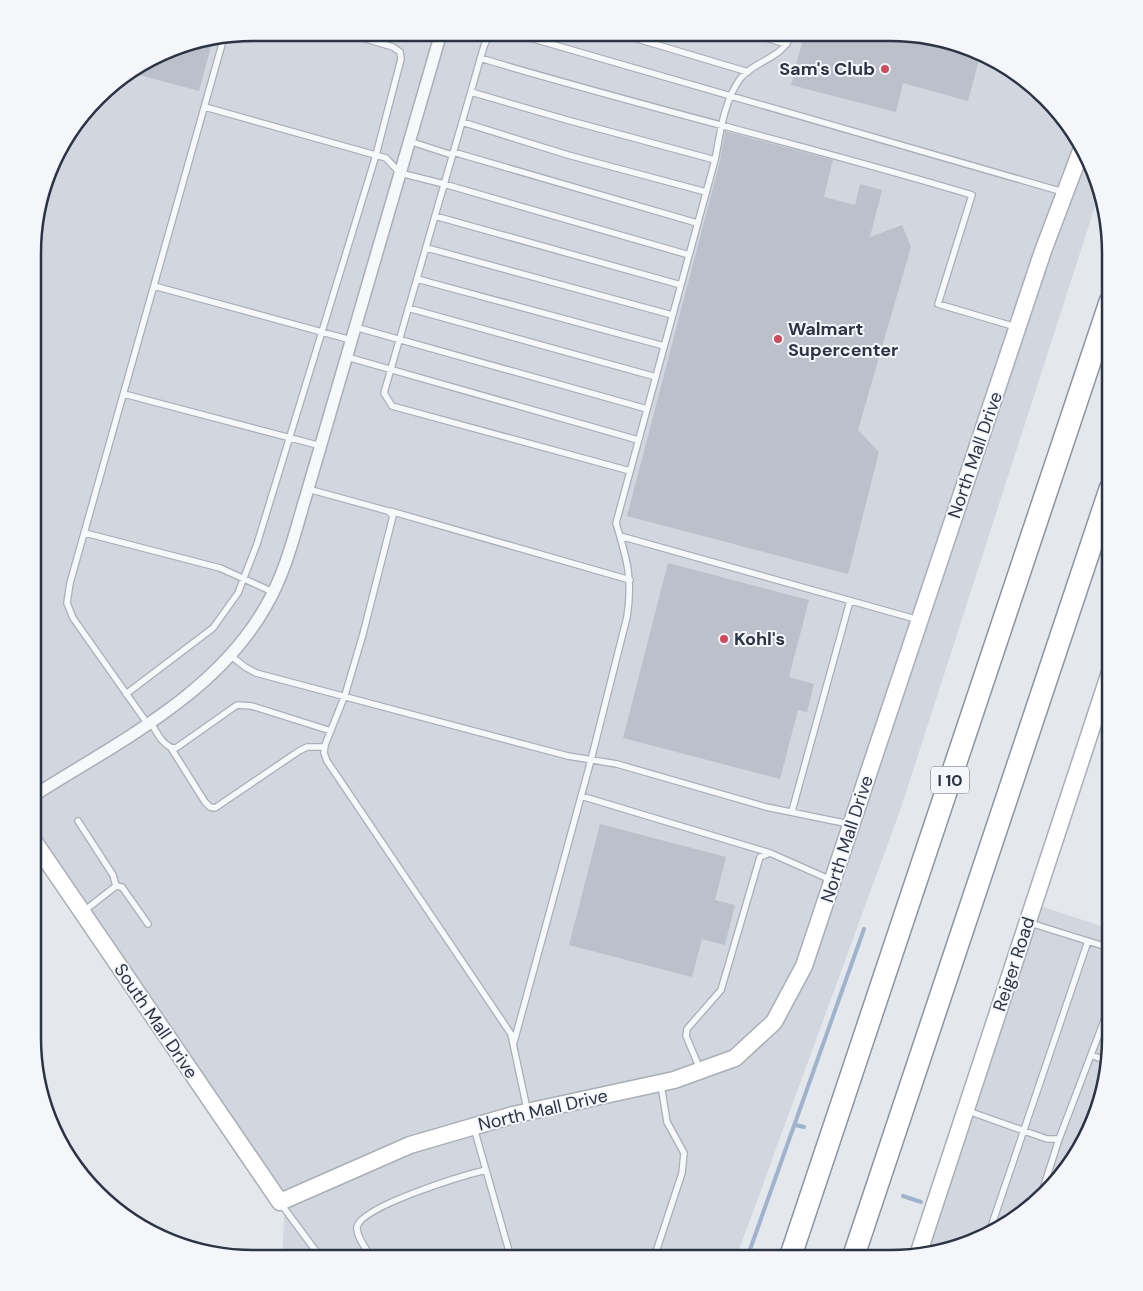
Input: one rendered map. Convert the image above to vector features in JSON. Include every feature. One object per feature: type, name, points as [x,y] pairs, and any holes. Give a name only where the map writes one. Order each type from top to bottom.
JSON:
[{"type":"highway","name":"I 10","points":[[793,1250],[1102,326]]},
{"type":"highway","points":[[856,1250],[1102,513]]},
{"type":"street","points":[[41,790],[149,722],[203,682],[240,645],[266,606],[288,556],[439,41]]},
{"type":"street","name":"North Mall Drive","points":[[280,1202],[410,1145],[528,1112],[660,1083],[735,1058],[774,1022],[804,966],[1017,327],[1078,157]]},
{"type":"street","name":"Reiger Road","points":[[920,1248],[1102,696]]},
{"type":"street","name":"South Mall Drive","points":[[41,852],[280,1202]]},
{"type":"lane","points":[[126,694],[213,628],[238,593],[244,579],[257,544],[376,155],[401,59],[400,52],[393,46],[375,41]]},
{"type":"lane","points":[[487,41],[480,58],[384,393],[392,406],[630,471]]},
{"type":"lane","points":[[541,41],[1065,192]]},
{"type":"lane","points":[[644,41],[748,72]]},
{"type":"lane","points":[[776,41],[787,44]]},
{"type":"lane","points":[[514,1042],[591,760],[627,617],[630,569],[616,523],[715,160],[721,126],[741,78],[757,65],[776,55],[788,41]]},
{"type":"lane","points":[[222,44],[84,532],[67,603],[73,618],[126,694],[166,745],[171,748],[210,807],[215,808],[299,751],[307,748],[325,747]]},
{"type":"lane","points":[[480,58],[573,86],[842,156],[972,195],[938,304],[1017,327]]},
{"type":"lane","points":[[471,92],[715,160]]},
{"type":"lane","points":[[204,107],[386,158],[400,173],[689,255]]},
{"type":"lane","points":[[462,122],[568,155],[706,192]]},
{"type":"lane","points":[[409,141],[698,223]]},
{"type":"lane","points":[[435,216],[680,285]]},
{"type":"lane","points":[[426,248],[672,315]]},
{"type":"lane","points":[[417,279],[664,346]]},
{"type":"lane","points":[[154,286],[352,340]]},
{"type":"lane","points":[[408,308],[656,377]]},
{"type":"lane","points":[[355,327],[400,338],[422,346],[647,409]]},
{"type":"lane","points":[[346,357],[638,440]]},
{"type":"lane","points":[[124,394],[321,446]]},
{"type":"lane","points":[[308,489],[630,580]]},
{"type":"lane","points":[[388,511],[393,516],[393,524],[345,695],[325,747],[327,762],[507,1027],[514,1042],[528,1112]]},
{"type":"lane","points":[[84,532],[220,568],[272,592]]},
{"type":"lane","points":[[620,536],[919,620]]},
{"type":"lane","points":[[792,811],[850,601]]},
{"type":"lane","points":[[230,655],[256,673],[345,695],[568,756],[617,764],[766,807],[851,825]]},
{"type":"lane","points":[[171,748],[176,748],[237,705],[252,706],[331,731]]},
{"type":"lane","points":[[581,796],[770,853],[833,880]]},
{"type":"lane","points":[[78,821],[113,875],[116,886]]},
{"type":"lane","points":[[701,1070],[686,1036],[687,1029],[721,990],[760,857],[770,853]]},
{"type":"lane","points":[[82,912],[116,886],[122,887],[148,924]]},
{"type":"lane","points":[[1028,922],[1102,945]]},
{"type":"lane","points":[[992,1223],[1088,941]]},
{"type":"lane","points":[[1045,1182],[1058,1139],[1102,1026]]},
{"type":"lane","points":[[1091,1055],[1100,1059]]},
{"type":"lane","points":[[657,1250],[682,1173],[684,1153],[667,1122],[660,1083]]},
{"type":"lane","points":[[966,1110],[1047,1139],[1058,1139]]},
{"type":"lane","points":[[474,1126],[509,1250]]},
{"type":"lane","points":[[367,1250],[358,1234],[357,1226],[362,1219],[404,1196],[486,1170]]},
{"type":"lane","points":[[280,1202],[315,1250]]},
{"type":"shaded area","points":[[253,41],[890,41],[945,48],[971,57],[996,70],[1019,85],[1040,103],[1058,124],[1086,172],[1096,203],[901,808],[739,1250],[282,1250],[285,1200],[41,851],[41,253],[48,198],[57,172],[70,147],[85,124],[103,103],[136,77],[172,57],[198,48],[226,43]]},
{"type":"shaded area","points":[[1034,904],[1102,926],[1102,1038],[1100,1065],[1095,1093],[1086,1119],[1073,1144],[1058,1167],[1040,1188],[1019,1206],[971,1234],[945,1243],[920,1248]]},
{"type":"building","name":"Sam's Club","points":[[802,41],[890,41],[917,43],[945,48],[978,61],[968,101],[903,83],[896,112],[791,85]]},
{"type":"building","points":[[211,45],[199,91],[139,75],[172,57]]},
{"type":"building","name":"Walmart Supercenter","points":[[725,131],[833,160],[824,197],[855,205],[860,184],[882,190],[870,237],[902,225],[911,247],[858,430],[879,452],[848,574],[627,516],[720,161]]},
{"type":"building","name":"Kohl's","points":[[668,563],[809,600],[789,677],[814,684],[807,712],[798,710],[780,779],[623,738]]},
{"type":"building","points":[[600,824],[726,857],[715,900],[735,905],[725,945],[702,939],[692,977],[569,945]]},
{"type":"waterway","points":[[750,1250],[864,929]]},
{"type":"waterway","points":[[796,1125],[804,1127]]},
{"type":"waterway","points":[[903,1196],[921,1202]]},
{"type":"place","name":"Sam's Club","points":[[885,69]]},
{"type":"place","name":"Walmart Supercenter","points":[[778,339]]},
{"type":"place","name":"Kohl's","points":[[724,639]]}]
